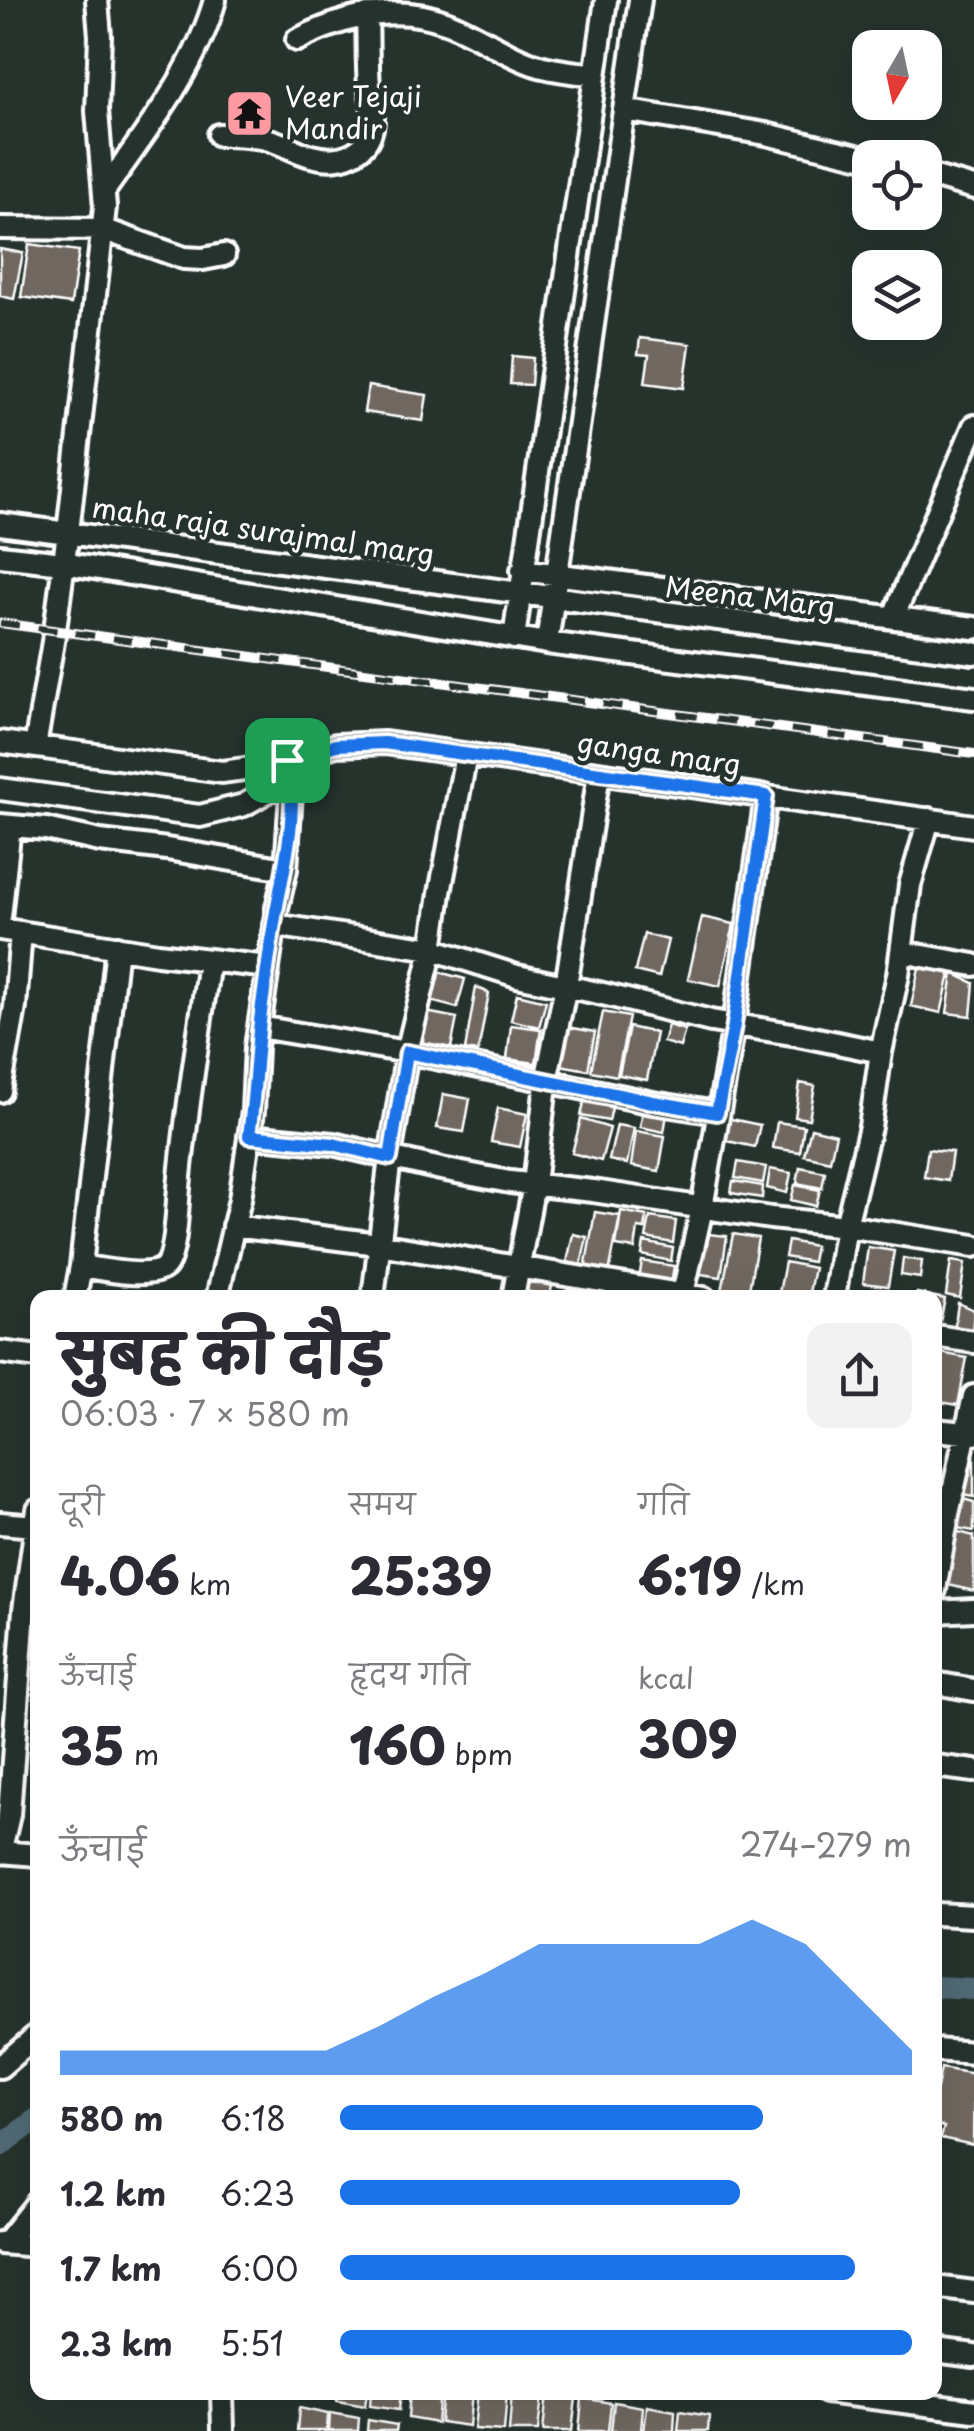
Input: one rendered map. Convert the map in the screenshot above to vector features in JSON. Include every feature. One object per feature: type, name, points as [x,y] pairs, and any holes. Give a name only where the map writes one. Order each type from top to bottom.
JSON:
[{"type":"street","points":[[35,747],[56,630],[102,230],[105,190],[97,111],[97,0]]},
{"type":"street","points":[[105,190],[169,98],[200,39],[214,0]]},
{"type":"street","points":[[514,638],[606,0]]},
{"type":"street","points":[[547,643],[640,0]]},
{"type":"street","points":[[297,40],[348,18],[420,7],[535,65],[595,75]]},
{"type":"street","points":[[219,135],[266,139],[314,157],[346,156],[363,148],[374,120],[367,15]]},
{"type":"street","points":[[624,110],[766,134],[852,155]]},
{"type":"street","points":[[942,179],[974,188]]},
{"type":"street","points":[[0,228],[102,230],[184,258],[224,255]]},
{"type":"street","points":[[893,618],[974,426]]},
{"type":"street","name":"maha raja surajmal marg","points":[[0,524],[519,594]]},
{"type":"street","points":[[0,556],[64,563],[547,643],[974,698]]},
{"type":"street","points":[[522,570],[974,628]]},
{"type":"street","name":"Meena Marg","points":[[519,594],[974,654]]},
{"type":"street","name":"ganga marg","points":[[0,742],[222,772],[266,766],[289,769]]},
{"type":"street","name":"ganga marg","points":[[0,789],[200,816],[244,805],[289,769],[336,745],[384,743],[974,826]]},
{"type":"street","points":[[374,1290],[407,1052],[432,949],[466,755]]},
{"type":"street","points":[[219,1290],[240,1198],[259,1027],[286,869],[289,769]]},
{"type":"street","points":[[514,1290],[599,773]]},
{"type":"street","points":[[683,1290],[734,1025],[766,796]]},
{"type":"street","points":[[835,1290],[870,1127],[910,885],[930,819]]},
{"type":"street","points":[[0,918],[5,825],[286,869]]},
{"type":"street","points":[[274,925],[432,949],[517,976],[734,1025],[881,1052]]},
{"type":"street","points":[[0,1091],[16,1007],[10,931],[268,967]]},
{"type":"street","points":[[76,1290],[117,947]]},
{"type":"street","points":[[901,952],[974,965]]},
{"type":"street","points":[[81,1266],[154,1272],[164,1269],[170,1258],[208,960]]},
{"type":"street","points":[[259,1027],[717,1113]]},
{"type":"street","points":[[249,1136],[333,1144],[441,1170],[974,1246]]},
{"type":"street","points":[[233,1226],[378,1244],[647,1290]]},
{"type":"street","points":[[942,1337],[974,1342]]},
{"type":"street","points":[[0,1352],[30,1355]]},
{"type":"street","points":[[942,1549],[970,1434],[974,1396]]},
{"type":"street","points":[[942,1431],[970,1434]]},
{"type":"street","points":[[0,1522],[30,1519]]},
{"type":"street","points":[[942,1612],[974,1610]]},
{"type":"street","points":[[30,1635],[0,1853],[30,1855]]},
{"type":"street","points":[[942,1685],[974,1690]]},
{"type":"street","points":[[942,1767],[974,1771]]},
{"type":"street","points":[[942,1914],[974,1916]]},
{"type":"street","points":[[0,2067],[30,2041]]},
{"type":"street","points":[[942,2051],[974,2054]]},
{"type":"street","points":[[2,2243],[30,2211]]},
{"type":"street","points":[[2,2243],[30,2245]]},
{"type":"street","points":[[942,2288],[974,2292]]},
{"type":"street","points":[[942,2352],[974,2356]]},
{"type":"street","points":[[222,2400],[223,2431]]},
{"type":"street","points":[[888,2400],[974,2411]]},
{"type":"building","points":[[29,244],[79,251],[71,304],[21,297]]},
{"type":"building","points":[[0,249],[23,253],[14,299],[0,296]]},
{"type":"building","points":[[640,338],[690,344],[684,388],[645,383],[649,355],[638,354]]},
{"type":"building","points":[[512,356],[533,358],[531,385],[510,384]]},
{"type":"building","points":[[368,386],[427,395],[423,421],[364,412]]},
{"type":"building","points":[[702,917],[734,924],[720,986],[688,979]]},
{"type":"building","points":[[644,934],[668,940],[659,977],[635,971]]},
{"type":"building","points":[[920,963],[951,970],[941,1013],[911,1006]]},
{"type":"building","points":[[435,971],[465,979],[457,1008],[427,1000]]},
{"type":"building","points":[[953,973],[974,983],[971,1016],[947,1013]]},
{"type":"building","points":[[476,987],[489,993],[478,1052],[465,1050]]},
{"type":"building","points":[[517,994],[546,1001],[539,1027],[511,1020]]},
{"type":"building","points":[[426,1012],[457,1018],[451,1048],[420,1042]]},
{"type":"building","points":[[603,1012],[629,1017],[617,1076],[591,1071]]},
{"type":"building","points":[[511,1025],[541,1029],[536,1063],[507,1059]]},
{"type":"building","points":[[668,1025],[685,1030],[680,1047],[663,1042]]},
{"type":"building","points":[[567,1027],[595,1032],[588,1070],[560,1065]]},
{"type":"building","points":[[629,1027],[656,1033],[647,1080],[619,1075]]},
{"type":"building","points":[[800,1083],[815,1086],[809,1119],[795,1117]]},
{"type":"building","points":[[586,1093],[614,1099],[609,1121],[581,1116]]},
{"type":"building","points":[[443,1094],[470,1099],[464,1132],[437,1128]]},
{"type":"building","points":[[644,1104],[668,1108],[664,1132],[640,1127]]},
{"type":"building","points":[[498,1108],[527,1114],[520,1147],[491,1142]]},
{"type":"building","points":[[722,1117],[760,1125],[755,1147],[718,1139]]},
{"type":"building","points":[[581,1119],[610,1128],[601,1161],[572,1153]]},
{"type":"building","points":[[777,1122],[804,1126],[800,1152],[773,1148]]},
{"type":"building","points":[[617,1125],[634,1128],[627,1164],[609,1160]]},
{"type":"building","points":[[811,1128],[836,1134],[830,1161],[804,1155]]},
{"type":"building","points":[[636,1131],[665,1136],[659,1171],[631,1166]]},
{"type":"building","points":[[928,1149],[952,1152],[948,1181],[924,1177]]},
{"type":"building","points":[[738,1162],[766,1167],[763,1183],[735,1178]]},
{"type":"building","points":[[800,1167],[825,1172],[822,1188],[797,1183]]},
{"type":"building","points":[[770,1169],[791,1173],[787,1193],[767,1188]]},
{"type":"building","points":[[733,1181],[763,1186],[762,1198],[731,1193]]},
{"type":"building","points":[[795,1185],[820,1190],[816,1206],[791,1200]]},
{"type":"building","points":[[621,1211],[647,1216],[645,1229],[638,1228],[635,1249],[616,1246]]},
{"type":"building","points":[[595,1212],[620,1216],[609,1273],[585,1269]]},
{"type":"building","points":[[650,1217],[676,1221],[673,1243],[646,1238]]},
{"type":"building","points":[[699,1233],[727,1236],[721,1277],[694,1273]]},
{"type":"building","points":[[573,1234],[587,1237],[581,1265],[567,1262]]},
{"type":"building","points":[[733,1234],[758,1238],[749,1290],[722,1290]]},
{"type":"building","points":[[788,1241],[815,1246],[812,1262],[785,1257]]},
{"type":"building","points":[[644,1242],[673,1248],[671,1261],[642,1255]]},
{"type":"building","points":[[868,1247],[894,1251],[888,1286],[863,1283]]},
{"type":"building","points":[[903,1258],[922,1261],[920,1278],[901,1275]]},
{"type":"building","points":[[642,1261],[674,1266],[671,1284],[639,1279]]},
{"type":"building","points":[[951,1261],[965,1263],[960,1298],[946,1295]]},
{"type":"building","points":[[785,1262],[814,1268],[810,1290],[780,1290]]},
{"type":"building","points":[[524,1270],[554,1276],[551,1290],[520,1290]]},
{"type":"building","points":[[958,1303],[974,1310],[972,1334],[954,1332]]},
{"type":"building","points":[[942,1353],[967,1358],[958,1405],[942,1402]]},
{"type":"building","points":[[964,1460],[974,1461],[974,1497],[958,1494]]},
{"type":"building","points":[[963,1499],[974,1502],[974,1531],[957,1528]]},
{"type":"building","points":[[955,1531],[974,1536],[974,1591],[944,1584]]},
{"type":"building","points":[[942,2068],[974,2074],[973,2145],[942,2138]]},
{"type":"building","points":[[337,2400],[366,2400],[365,2406]]},
{"type":"building","points":[[370,2400],[400,2400],[399,2410],[370,2406]]},
{"type":"building","points":[[409,2400],[439,2400],[437,2423],[408,2418]]},
{"type":"building","points":[[442,2400],[471,2400],[469,2426],[440,2422]]},
{"type":"building","points":[[477,2400],[506,2400],[504,2431],[474,2429]]},
{"type":"building","points":[[511,2400],[542,2400],[538,2431],[509,2431]]},
{"type":"building","points":[[546,2400],[576,2400],[572,2431],[543,2431]]},
{"type":"building","points":[[582,2400],[611,2403],[608,2431],[579,2431]]},
{"type":"building","points":[[614,2402],[643,2407],[641,2431],[611,2431]]},
{"type":"building","points":[[647,2406],[675,2411],[674,2431],[644,2431]]},
{"type":"building","points":[[299,2408],[328,2414],[327,2431],[297,2431]]},
{"type":"building","points":[[680,2411],[709,2416],[708,2431],[678,2431]]},
{"type":"building","points":[[330,2413],[359,2418],[358,2431],[329,2431]]},
{"type":"building","points":[[368,2420],[397,2425],[396,2431],[367,2431]]},
{"type":"waterway","points":[[942,1987],[974,1989]]},
{"type":"waterway","points":[[0,2146],[30,2124]]},
{"type":"railway","points":[[0,623],[974,754]]},
{"type":"place","name":"Veer Tejaji Mandir","points":[[250,113]]},
{"type":"route","points":[[384,743],[766,796],[734,1025],[717,1113],[407,1052],[390,1158],[333,1144],[249,1136],[256,1047],[286,869],[292,778],[287,760],[336,745],[384,743]]}]
